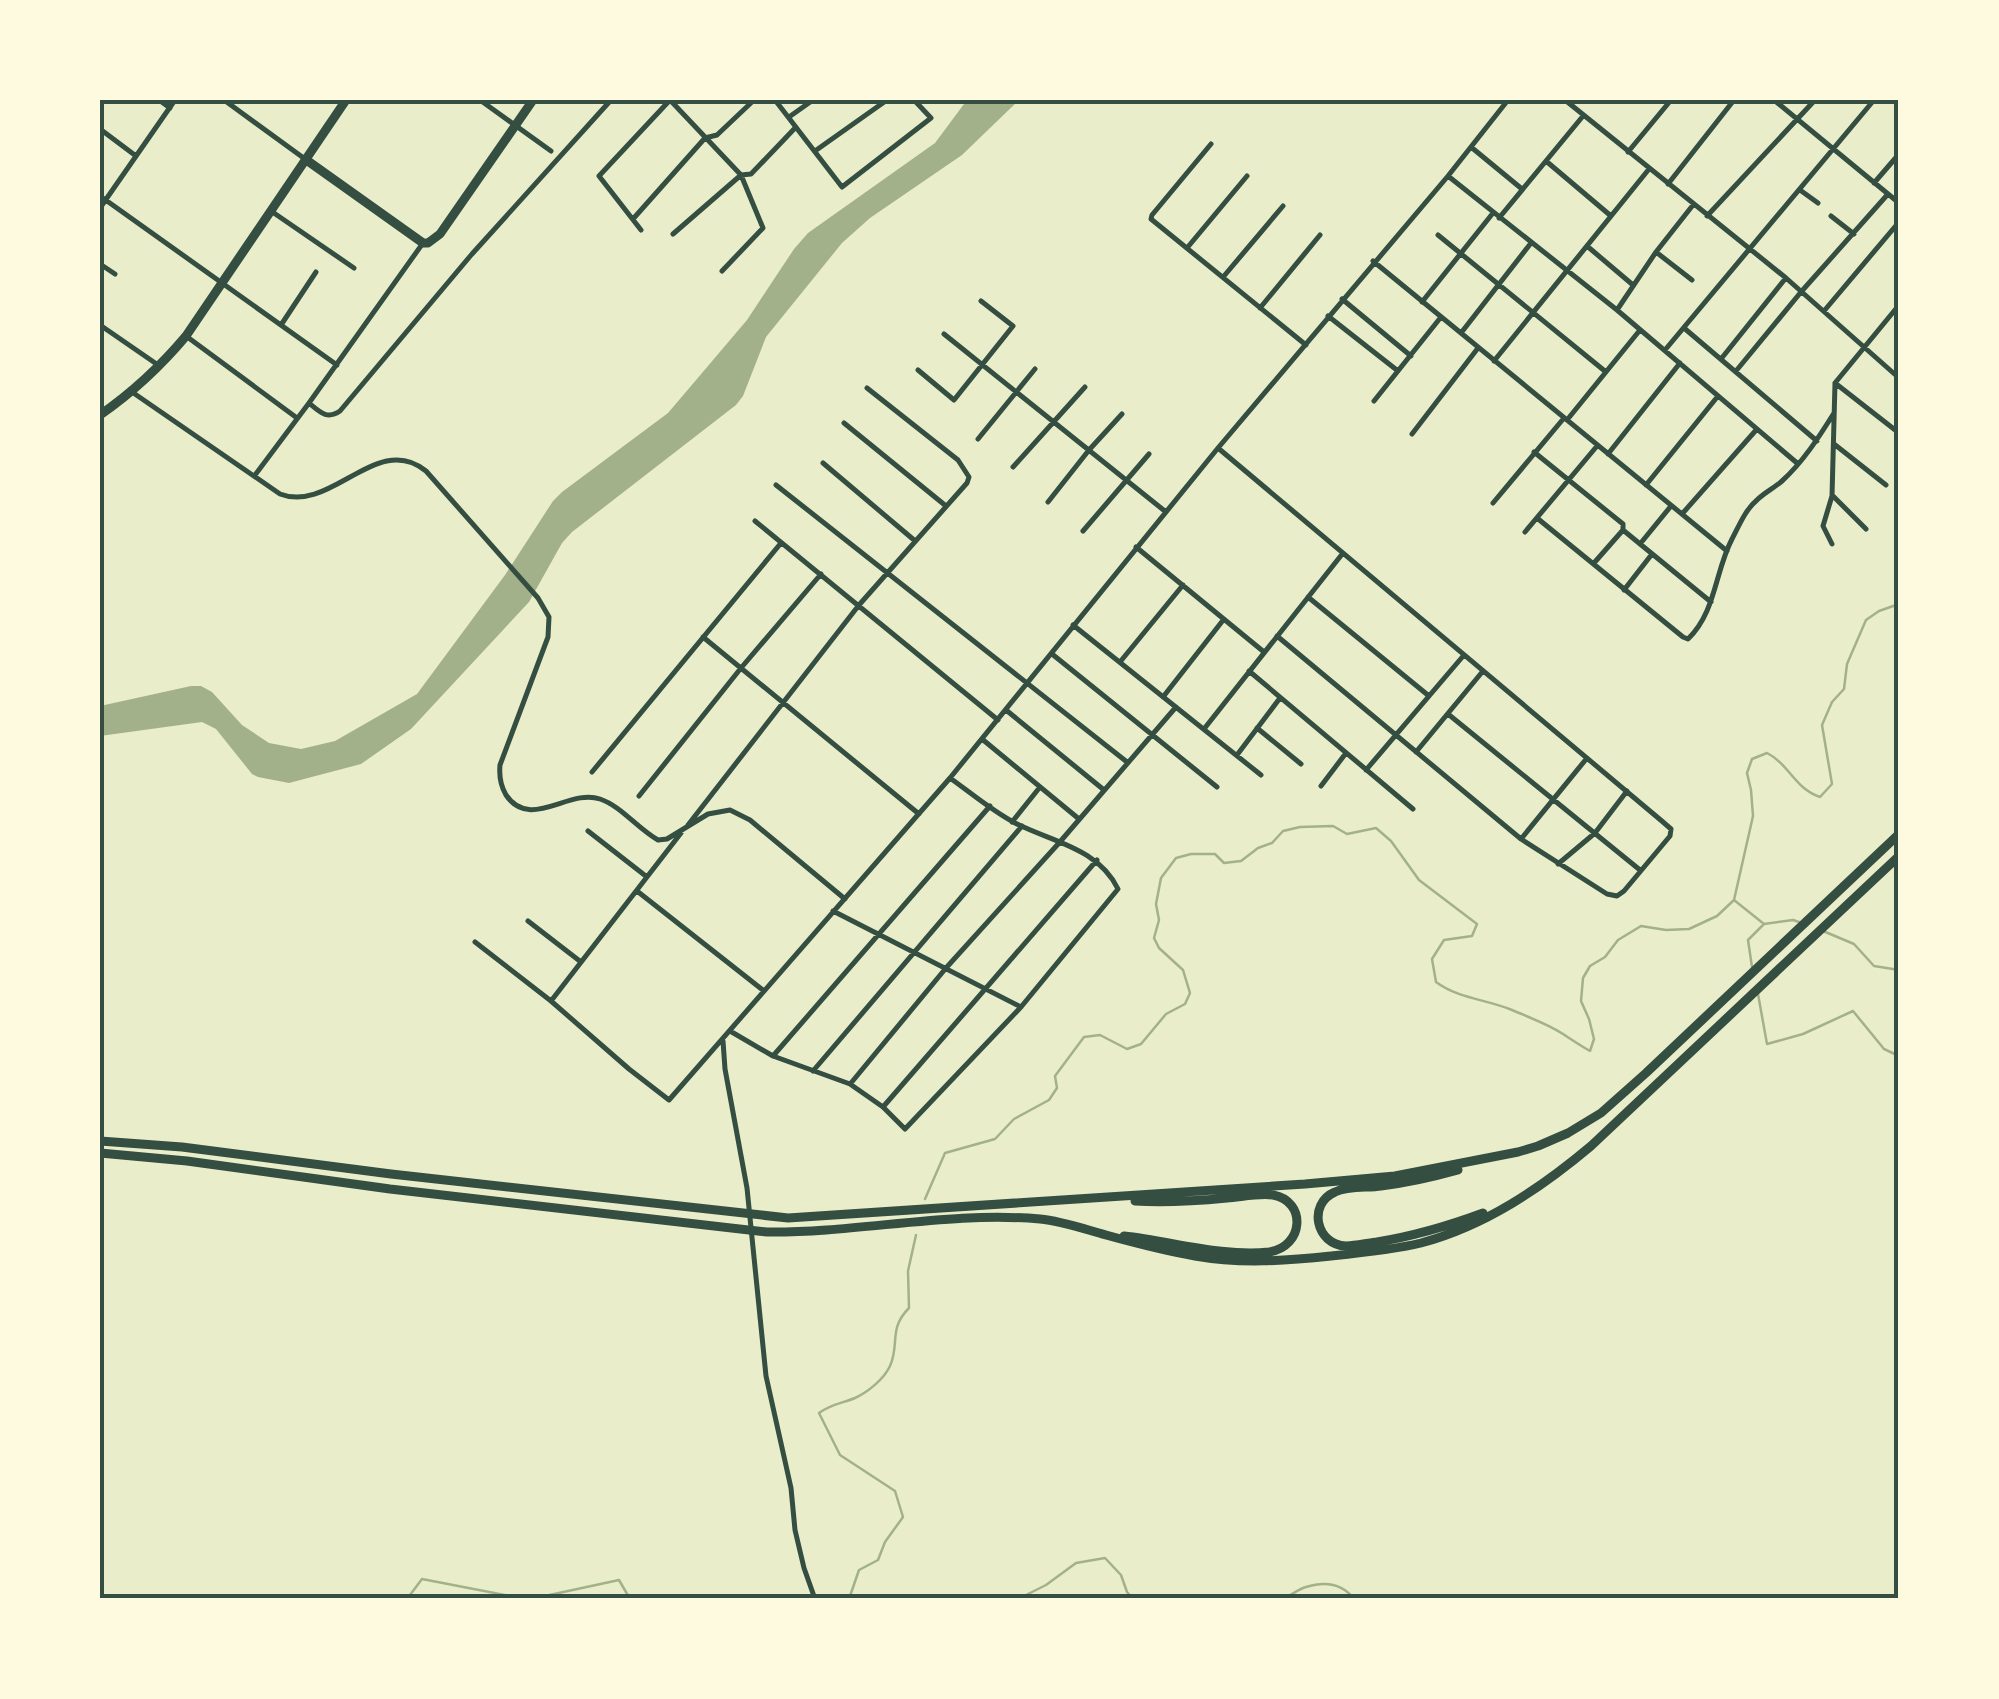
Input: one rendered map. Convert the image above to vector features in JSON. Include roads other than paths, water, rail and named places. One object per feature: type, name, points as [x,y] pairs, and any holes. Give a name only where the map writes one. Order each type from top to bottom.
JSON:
[{"type":"main road","points":[[100,416],[160,367],[186,336],[346,100]]},
{"type":"main road","points":[[306,159],[426,243],[440,234],[533,100]]},
{"type":"main road","points":[[1537,1188],[1512,1202],[1448,1226],[1346,1246],[1330,1240],[1318,1225],[1316,1215],[1318,1206],[1333,1192],[1405,1183],[1518,1152],[1568,1133],[1601,1114],[1899,834]]},
{"type":"main road","points":[[100,1153],[187,1160],[408,1191],[767,1232],[1045,1219],[1169,1251],[1221,1260],[1261,1262],[1394,1248],[1439,1238],[1487,1217],[1537,1188],[1591,1146],[1899,856]]},
{"type":"main road","points":[[100,1141],[182,1147],[777,1217],[855,1215],[1382,1178],[1518,1152]]},
{"type":"main road","points":[[1096,1232],[1252,1252],[1280,1249],[1296,1233],[1296,1214],[1276,1196],[1164,1202],[1104,1198]]},
{"type":"street","points":[[159,100],[170,108]]},
{"type":"street","points":[[100,208],[103,198],[175,100]]},
{"type":"street","points":[[224,100],[306,159]]},
{"type":"street","points":[[480,100],[551,151]]},
{"type":"street","points":[[309,404],[326,416],[340,411],[472,254],[611,100]]},
{"type":"street","points":[[641,230],[599,176],[670,100],[741,175],[763,228],[722,271]]},
{"type":"street","points":[[633,219],[705,138],[717,135],[754,100]]},
{"type":"street","points":[[775,100],[842,186],[931,118],[914,100]]},
{"type":"street","points":[[789,117],[813,100]]},
{"type":"street","points":[[814,151],[887,100]]},
{"type":"street","points":[[475,942],[669,1100],[950,778],[1136,547],[1508,100]]},
{"type":"street","points":[[1565,100],[1786,278],[1899,378]]},
{"type":"street","points":[[1628,152],[1671,100]]},
{"type":"street","points":[[1668,184],[1734,100]]},
{"type":"street","points":[[1774,100],[1899,204]]},
{"type":"street","points":[[1707,216],[1815,100]]},
{"type":"street","points":[[1665,350],[1874,100]]},
{"type":"street","points":[[1499,218],[1584,115]]},
{"type":"street","points":[[673,234],[741,175],[751,174],[796,128]]},
{"type":"street","points":[[100,129],[136,156]]},
{"type":"street","points":[[1211,144],[1152,215],[1154,221],[1306,344]]},
{"type":"street","points":[[1471,146],[1522,190]]},
{"type":"street","points":[[1874,183],[1899,154]]},
{"type":"street","points":[[1546,161],[1611,216]]},
{"type":"street","points":[[1494,361],[1649,170]]},
{"type":"street","points":[[1187,248],[1247,176]]},
{"type":"street","points":[[1448,176],[1617,310],[1798,463]]},
{"type":"street","points":[[1799,190],[1818,203]]},
{"type":"street","points":[[1736,371],[1888,194]]},
{"type":"street","points":[[103,198],[337,365]]},
{"type":"street","points":[[1617,310],[1693,205]]},
{"type":"street","points":[[1223,277],[1283,206]]},
{"type":"street","points":[[271,212],[354,268]]},
{"type":"street","points":[[1422,302],[1492,212]]},
{"type":"street","points":[[1831,216],[1854,234]]},
{"type":"street","points":[[1824,311],[1899,222]]},
{"type":"street","points":[[1260,308],[1320,235]]},
{"type":"street","points":[[1438,236],[1606,372]]},
{"type":"street","points":[[254,476],[426,243]]},
{"type":"street","points":[[1461,333],[1531,243]]},
{"type":"street","points":[[1587,246],[1633,285]]},
{"type":"street","points":[[1656,252],[1692,280]]},
{"type":"street","points":[[1373,262],[1728,552]]},
{"type":"street","points":[[100,264],[115,274]]},
{"type":"street","points":[[281,325],[316,272]]},
{"type":"street","points":[[1721,359],[1786,278]]},
{"type":"street","points":[[1342,300],[1410,356]]},
{"type":"street","points":[[918,370],[954,400],[1013,326],[981,301]]},
{"type":"street","points":[[1832,544],[1824,526],[1832,496],[1835,383],[1899,306]]},
{"type":"street","points":[[1328,316],[1398,371]]},
{"type":"street","points":[[1374,402],[1442,318]]},
{"type":"street","points":[[100,325],[160,367]]},
{"type":"street","points":[[1684,328],[1817,441]]},
{"type":"street","points":[[1493,503],[1640,330]]},
{"type":"street","points":[[944,334],[1166,512]]},
{"type":"street","points":[[186,336],[298,419]]},
{"type":"street","points":[[1412,434],[1478,348]]},
{"type":"street","points":[[1608,454],[1680,363]]},
{"type":"street","points":[[978,439],[1034,368]]},
{"type":"street","points":[[1835,383],[1899,432]]},
{"type":"street","points":[[1013,467],[1085,387]]},
{"type":"street","points":[[551,1001],[859,605],[968,483],[967,472],[958,460],[867,388]]},
{"type":"street","points":[[132,392],[290,498],[306,497],[396,458],[426,471],[538,598],[549,617],[550,628],[500,765],[503,790],[514,804],[525,810],[539,810],[580,797],[596,797],[658,840],[667,839],[708,814],[730,810],[845,899]]},
{"type":"street","points":[[1646,486],[1718,396]]},
{"type":"street","points":[[1537,518],[1683,638],[1688,638],[1711,602],[1730,543],[1753,502],[1783,480],[1817,441],[1834,413]]},
{"type":"street","points":[[1048,502],[1122,414]]},
{"type":"street","points":[[844,423],[946,506]]},
{"type":"street","points":[[1682,514],[1758,429]]},
{"type":"street","points":[[1834,444],[1886,486]]},
{"type":"street","points":[[1526,532],[1597,445]]},
{"type":"street","points":[[1218,448],[1671,829],[1670,836],[1624,891],[1617,896],[1607,894],[1521,838],[1277,636]]},
{"type":"street","points":[[1534,452],[1624,524],[1594,563]]},
{"type":"street","points":[[1082,531],[1149,454]]},
{"type":"street","points":[[823,463],[914,540]]},
{"type":"street","points":[[776,485],[1128,763]]},
{"type":"street","points":[[1832,496],[1866,530]]},
{"type":"street","points":[[1640,544],[1671,506]]},
{"type":"street","points":[[755,521],[998,720]]},
{"type":"street","points":[[1623,530],[1711,602]]},
{"type":"street","points":[[592,772],[781,542]]},
{"type":"street","points":[[1136,547],[1264,652]]},
{"type":"street","points":[[1204,729],[1342,553]]},
{"type":"street","points":[[1624,590],[1652,554]]},
{"type":"street","points":[[639,796],[821,574]]},
{"type":"street","points":[[1120,662],[1182,585]]},
{"type":"street","points":[[1308,597],[1429,696]]},
{"type":"street","points":[[1163,696],[1224,619]]},
{"type":"street","points":[[1073,625],[1261,774]]},
{"type":"street","points":[[703,636],[919,814]]},
{"type":"street","points":[[1052,653],[1217,787]]},
{"type":"street","points":[[1366,770],[1464,655]]},
{"type":"street","points":[[1416,752],[1483,670]]},
{"type":"street","points":[[1249,671],[1412,809]]},
{"type":"street","points":[[1236,755],[1280,698]]},
{"type":"street","points":[[850,1084],[946,968],[1176,708]]},
{"type":"street","points":[[1006,710],[1104,790]]},
{"type":"street","points":[[1448,714],[1640,870]]},
{"type":"street","points":[[1257,728],[1300,764]]},
{"type":"street","points":[[982,739],[1080,819]]},
{"type":"street","points":[[1321,786],[1346,754]]},
{"type":"street","points":[[1521,838],[1587,758]]},
{"type":"street","points":[[730,1030],[773,1056],[850,1084],[905,1128],[1021,1007],[1118,888],[1097,860],[1012,822],[950,778]]},
{"type":"street","points":[[1012,822],[1040,787]]},
{"type":"street","points":[[1558,864],[1595,833],[1626,791]]},
{"type":"street","points":[[773,1056],[990,806]]},
{"type":"street","points":[[812,1071],[1022,826]]},
{"type":"street","points":[[588,831],[648,877]]},
{"type":"street","points":[[883,1108],[1097,860]]},
{"type":"street","points":[[637,891],[764,991]]},
{"type":"street","points":[[833,912],[1021,1007]]},
{"type":"street","points":[[528,921],[581,962]]},
{"type":"street","points":[[723,1041],[747,1188],[766,1376],[791,1488],[795,1530],[815,1599]]},
{"type":"waterway","points":[[925,1199],[945,1153],[995,1139],[1014,1119],[1049,1100],[1057,1088],[1055,1076],[1084,1037],[1100,1035],[1127,1049],[1141,1044],[1166,1014],[1185,1004],[1190,993],[1183,970],[1159,948],[1154,938],[1161,878],[1176,858],[1215,854],[1224,863],[1241,861],[1272,843],[1283,831],[1300,827],[1333,826],[1347,834],[1376,828],[1391,841],[1419,880],[1477,924],[1472,936],[1444,940],[1432,959],[1436,982],[1538,1021],[1590,1051],[1594,1039],[1581,1001],[1583,978],[1590,966],[1605,957],[1618,940],[1641,926],[1689,929],[1717,916],[1734,900],[1753,816],[1747,773],[1752,759],[1767,753],[1804,788],[1820,797],[1832,784],[1822,725],[1832,702],[1844,689],[1847,664],[1866,620],[1899,604]]},
{"type":"waterway","points":[[1734,900],[1764,924],[1793,920],[1802,923]]},
{"type":"waterway","points":[[1752,967],[1748,940],[1764,924]]},
{"type":"waterway","points":[[1823,931],[1854,944],[1874,966],[1899,970]]},
{"type":"waterway","points":[[1758,994],[1767,1044],[1803,1034],[1853,1011],[1884,1049],[1899,1056]]},
{"type":"waterway","points":[[849,1599],[859,1570],[878,1560],[903,1517],[895,1491],[840,1455],[819,1413],[865,1392],[890,1366],[896,1330],[909,1308],[908,1271],[916,1235]]},
{"type":"waterway","points":[[1018,1599],[1076,1563],[1105,1558],[1121,1575],[1133,1599]]},
{"type":"waterway","points":[[407,1599],[422,1579],[526,1599]]},
{"type":"waterway","points":[[531,1599],[619,1580],[630,1599]]},
{"type":"waterway","points":[[1282,1599],[1303,1588],[1326,1584],[1339,1587],[1354,1599]]},
{"type":"waterway","points":[[1173,1599],[1185,1599]]}]
